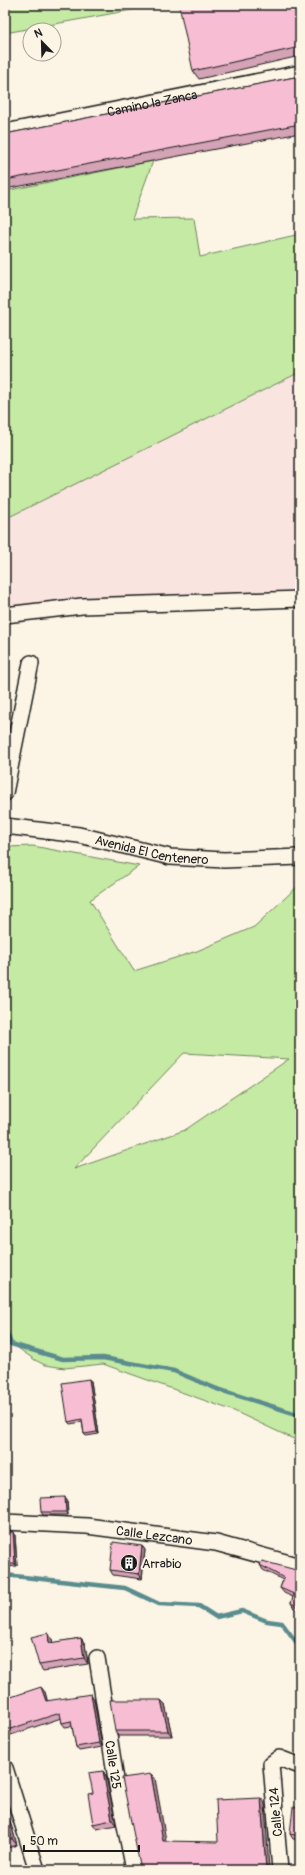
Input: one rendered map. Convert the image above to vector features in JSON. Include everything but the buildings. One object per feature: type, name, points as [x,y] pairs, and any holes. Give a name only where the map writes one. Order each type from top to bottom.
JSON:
[{"type":"street","name":"Camino la Zanca","points":[[5,132],[300,73]]},
{"type":"street","points":[[5,615],[82,606],[300,599]]},
{"type":"street","points":[[5,793],[31,663]]},
{"type":"street","name":"Avenida El Centenero","points":[[5,826],[79,836],[170,857],[224,860],[300,858]]},
{"type":"street","name":"Calle Lezcano","points":[[5,1522],[87,1526],[216,1543],[300,1566]]},
{"type":"street","name":"Calle 125","points":[[97,1658],[117,1786],[134,1870]]},
{"type":"street","name":"Calle 124","points":[[280,1870],[271,1764],[279,1758],[300,1766]]},
{"type":"street","points":[[5,1768],[37,1870]]},
{"type":"shaded area","points":[[300,372],[300,599],[5,615],[5,519]]},
{"type":"green space","points":[[5,5],[159,5],[62,23],[22,22],[22,30],[5,33]]},
{"type":"green space","points":[[153,161],[132,219],[194,218],[200,257],[300,234],[300,372],[5,519],[5,191]]},
{"type":"green space","points":[[33,846],[139,866],[90,900],[134,971],[197,951],[254,927],[300,884],[300,1442],[234,1411],[103,1364],[65,1368],[45,1365],[35,1360],[5,1339],[5,847]],"holes":[[[184,1053],[289,1059],[185,1130],[74,1169]]]},
{"type":"waterway","points":[[5,1328],[11,1344],[63,1359],[103,1358],[174,1371],[217,1389],[300,1415]]},
{"type":"waterway","points":[[5,1575],[125,1588],[159,1604],[199,1606],[216,1617],[242,1611],[267,1621],[282,1623],[300,1647]]},
{"type":"place","name":"Arrabio","points":[[129,1563]]}]
